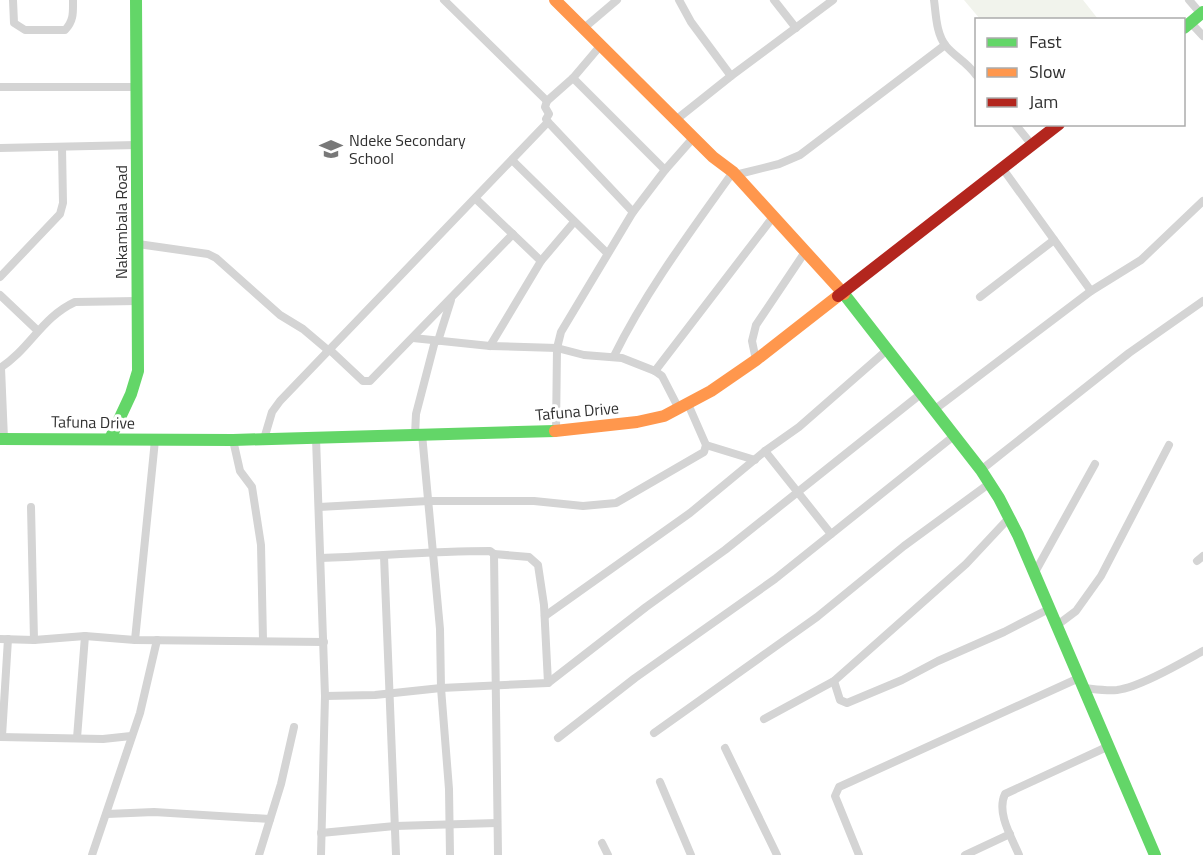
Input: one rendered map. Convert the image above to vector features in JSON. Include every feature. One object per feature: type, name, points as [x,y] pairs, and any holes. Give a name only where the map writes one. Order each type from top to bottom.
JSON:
[{"type":"main road","name":"Nakambala Road","points":[[110,439],[131,394],[138,371],[136,0]]},
{"type":"main road","points":[[555,0],[713,157],[734,173],[843,293],[981,470],[1009,518],[1155,855]]},
{"type":"main road","points":[[1187,25],[1202,13]]},
{"type":"main road","name":"Tafuna Drive","points":[[2,439],[233,440],[555,431],[637,422],[664,416],[711,391],[756,360],[1056,126]]},
{"type":"street","points":[[13,0],[14,23],[25,30],[66,30],[74,16],[73,0]]},
{"type":"street","points":[[444,0],[547,101]]},
{"type":"street","points":[[584,28],[617,0]]},
{"type":"street","points":[[679,0],[691,22],[731,76]]},
{"type":"street","points":[[774,0],[796,28]]},
{"type":"street","points":[[676,119],[833,0]]},
{"type":"street","points":[[934,0],[935,16],[945,45],[975,74]]},
{"type":"street","points":[[1189,0],[1202,13]]},
{"type":"street","points":[[1187,25],[1203,36]]},
{"type":"street","points":[[601,45],[573,78],[547,101],[545,107],[549,114],[546,119],[633,212]]},
{"type":"street","points":[[614,356],[626,330],[646,298],[734,173],[768,167],[800,155],[945,45]]},
{"type":"street","points":[[573,78],[665,170]]},
{"type":"street","points":[[0,87],[138,87]]},
{"type":"street","points":[[264,439],[272,412],[548,123]]},
{"type":"street","points":[[1017,126],[1032,145]]},
{"type":"street","points":[[555,431],[557,348],[561,332],[633,212],[694,137]]},
{"type":"street","points":[[0,148],[137,144]]},
{"type":"street","points":[[0,277],[60,214],[63,203],[62,147]]},
{"type":"street","points":[[512,160],[607,252]]},
{"type":"street","points":[[1003,169],[1091,291]]},
{"type":"street","points":[[476,199],[541,261]]},
{"type":"street","points":[[934,410],[1091,291],[1141,260],[1203,201]]},
{"type":"street","points":[[655,371],[773,217]]},
{"type":"street","points":[[490,346],[541,261],[574,222]]},
{"type":"street","points":[[138,244],[208,254],[216,258],[280,315],[303,329],[366,382],[413,338],[513,234]]},
{"type":"street","points":[[980,297],[1054,240]]},
{"type":"street","points":[[756,360],[752,341],[756,325],[805,252]]},
{"type":"street","points":[[0,295],[37,330]]},
{"type":"street","points":[[450,855],[440,629],[434,551],[416,414],[436,341],[452,297]]},
{"type":"street","points":[[2,439],[0,368],[19,353],[37,330],[66,306],[75,302],[137,301]]},
{"type":"street","points":[[981,470],[1129,353],[1203,301]]},
{"type":"street","points":[[413,338],[490,346],[557,348],[584,355],[614,356],[655,371],[664,378],[684,406],[706,446],[755,460]]},
{"type":"street","points":[[545,616],[690,513],[765,451],[799,427],[887,350]]},
{"type":"street","points":[[325,696],[548,683],[646,607],[725,550],[922,393]]},
{"type":"street","points":[[558,738],[635,678],[775,579],[955,435]]},
{"type":"street","points":[[316,438],[325,696],[321,855]]},
{"type":"street","points":[[135,640],[155,440]]},
{"type":"street","points":[[233,440],[240,471],[252,487],[261,545],[262,640]]},
{"type":"street","points":[[1056,627],[1076,611],[1101,576],[1168,445]]},
{"type":"street","points":[[319,507],[428,501],[534,501],[583,506],[616,503],[691,461],[704,452],[706,446]]},
{"type":"street","points":[[765,451],[831,534]]},
{"type":"street","points":[[1034,574],[1095,464]]},
{"type":"street","points":[[654,733],[804,626],[904,546],[990,483]]},
{"type":"street","points":[[31,507],[34,640]]},
{"type":"street","points":[[764,719],[834,681],[966,564],[1009,518]]},
{"type":"street","points":[[321,558],[384,556],[434,551],[490,551],[494,554],[529,557],[538,565],[545,616],[548,683]]},
{"type":"street","points":[[494,554],[498,855]]},
{"type":"street","points":[[384,556],[396,855]]},
{"type":"street","points":[[834,681],[840,700],[847,703],[902,680],[1049,609]]},
{"type":"street","points":[[77,738],[85,636]]},
{"type":"street","points":[[131,736],[103,739],[1,736],[4,639],[34,640],[85,636],[135,640],[324,642]]},
{"type":"street","points":[[92,855],[140,713],[157,640]]},
{"type":"street","points":[[859,855],[835,796],[839,787],[1081,683],[1110,690],[1123,689],[1203,651]]},
{"type":"street","points":[[259,855],[281,784],[294,727]]},
{"type":"street","points":[[1019,855],[1005,819],[1003,797],[1008,791],[1108,746]]},
{"type":"street","points":[[725,748],[777,855]]},
{"type":"street","points":[[660,782],[692,855]]},
{"type":"street","points":[[107,814],[165,813],[270,819]]},
{"type":"street","points":[[321,833],[396,826],[497,823]]},
{"type":"street","points":[[966,855],[1010,834]]},
{"type":"street","points":[[602,843],[608,855]]},
{"type":"shaded area","points":[[964,0],[1083,0],[1097,18],[979,18]]},
{"type":"traffic: fast","points":[[110,439],[131,394],[138,371],[136,0]]},
{"type":"traffic: fast","points":[[1185,27],[1203,12]]},
{"type":"traffic: fast","points":[[844,294],[981,470],[999,498],[1018,535],[1155,855]]},
{"type":"traffic: fast","points":[[0,439],[233,440],[555,431]]},
{"type":"traffic: slow","points":[[555,0],[713,157],[733,172],[844,294]]},
{"type":"traffic: slow","points":[[555,431],[637,422],[664,416],[711,391],[756,360],[838,296]]},
{"type":"traffic: jam","points":[[838,296],[1056,126]]},
{"type":"place","name":"Ndeke Secondary School","points":[[331,149]]}]
